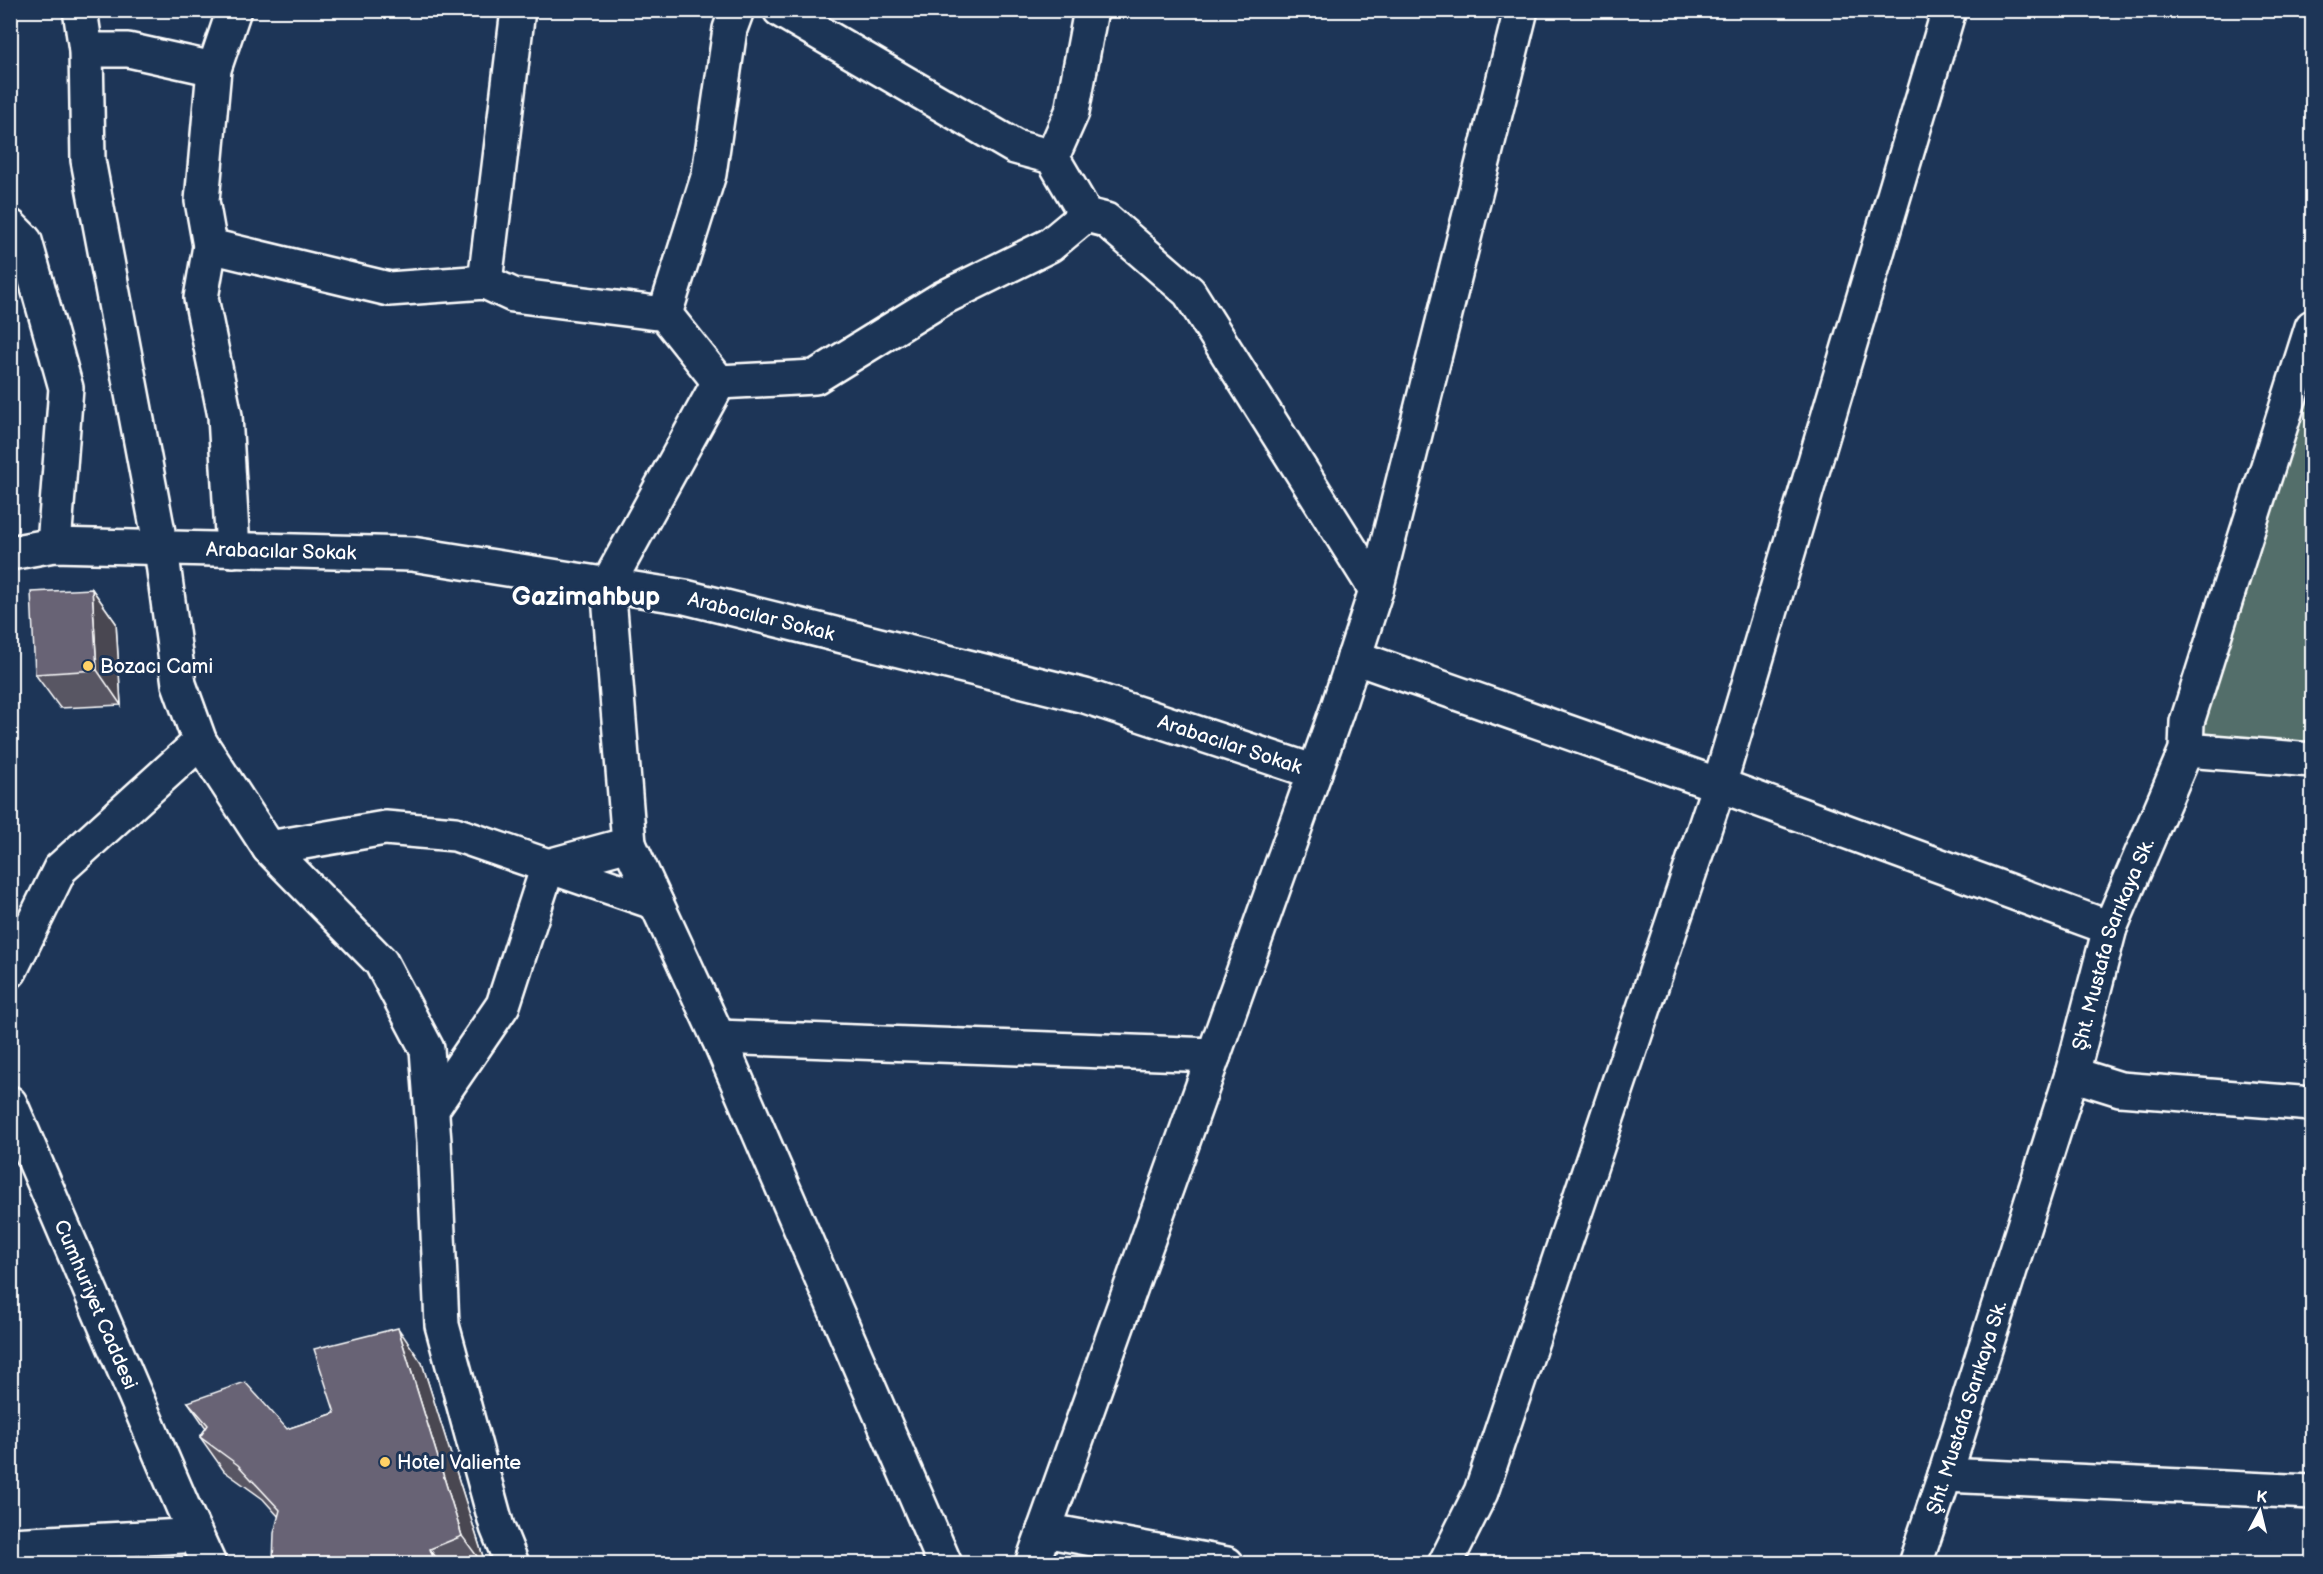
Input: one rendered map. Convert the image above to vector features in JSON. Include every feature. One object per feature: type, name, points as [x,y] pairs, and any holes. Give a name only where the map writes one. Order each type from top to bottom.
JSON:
[{"type":"street","points":[[80,10],[86,50],[88,160],[161,548],[179,684],[200,742],[269,848],[381,962],[427,1049],[442,1325],[498,1527],[512,1563]]},
{"type":"street","points":[[233,550],[225,416],[201,298],[210,246],[202,201],[214,69],[234,10]]},
{"type":"street","points":[[485,282],[518,10]]},
{"type":"street","points":[[665,314],[709,174],[730,29],[737,10]]},
{"type":"street","points":[[780,10],[1015,147],[1052,157],[1086,215],[1106,220],[1189,292],[1376,590]]},
{"type":"street","points":[[1052,157],[1072,112],[1091,10]]},
{"type":"street","points":[[1032,1563],[1315,772],[1376,590],[1521,10]]},
{"type":"street","points":[[1445,1563],[1481,1492],[1719,785],[1949,10]]},
{"type":"street","points":[[86,50],[128,50],[214,69]]},
{"type":"street","points":[[719,382],[814,376],[942,298],[1050,245],[1086,215]]},
{"type":"street","points":[[10,226],[25,241],[66,388],[54,545]]},
{"type":"street","points":[[210,246],[389,289],[485,282],[513,295],[665,314],[719,382]]},
{"type":"street","name":"Şht. Mustafa Sarıkaya Sk.","points":[[1915,1563],[2072,1074],[2110,928],[2186,750],[2187,722],[2313,327]]},
{"type":"street","points":[[719,382],[608,584],[630,844],[718,1037],[945,1563]]},
{"type":"street","name":"Arabacılar Sokak","points":[[10,553],[54,545],[412,554],[608,584],[685,597],[1085,696],[1315,772]]},
{"type":"street","points":[[1354,657],[1719,785],[2110,928]]},
{"type":"street","points":[[10,971],[60,868],[200,742]]},
{"type":"street","points":[[2186,750],[2313,760]]},
{"type":"street","points":[[269,848],[386,828],[456,834],[657,903]]},
{"type":"street","points":[[548,866],[630,844]]},
{"type":"street","points":[[432,1109],[503,1005],[548,866]]},
{"type":"street","points":[[718,1037],[1214,1055]]},
{"type":"street","points":[[2072,1074],[2120,1089],[2313,1104]]},
{"type":"street","name":"Cumhuriyet Caddesi","points":[[10,1103],[183,1535],[209,1563]]},
{"type":"street","points":[[1945,1475],[2313,1492]]},
{"type":"street","points":[[1044,1530],[1227,1563]]},
{"type":"street","points":[[10,1545],[183,1535]]},
{"type":"green space","points":[[2312,389],[2312,741],[2198,738],[2274,498]]},
{"type":"building","points":[[92,589],[97,670],[35,674],[31,592]]},
{"type":"building","name":"Hotel Valiente","points":[[398,1328],[462,1536],[430,1549],[435,1563],[273,1563],[274,1533],[280,1510],[238,1465],[200,1437],[208,1425],[188,1402],[245,1382],[287,1429],[335,1413],[314,1349]]},
{"type":"place","name":"Bozacı Cami","points":[[88,666]]},
{"type":"place","name":"Hotel Valiente","points":[[385,1462]]},
{"type":"district","name":"Gazimahbup","points":[[586,596]]}]
